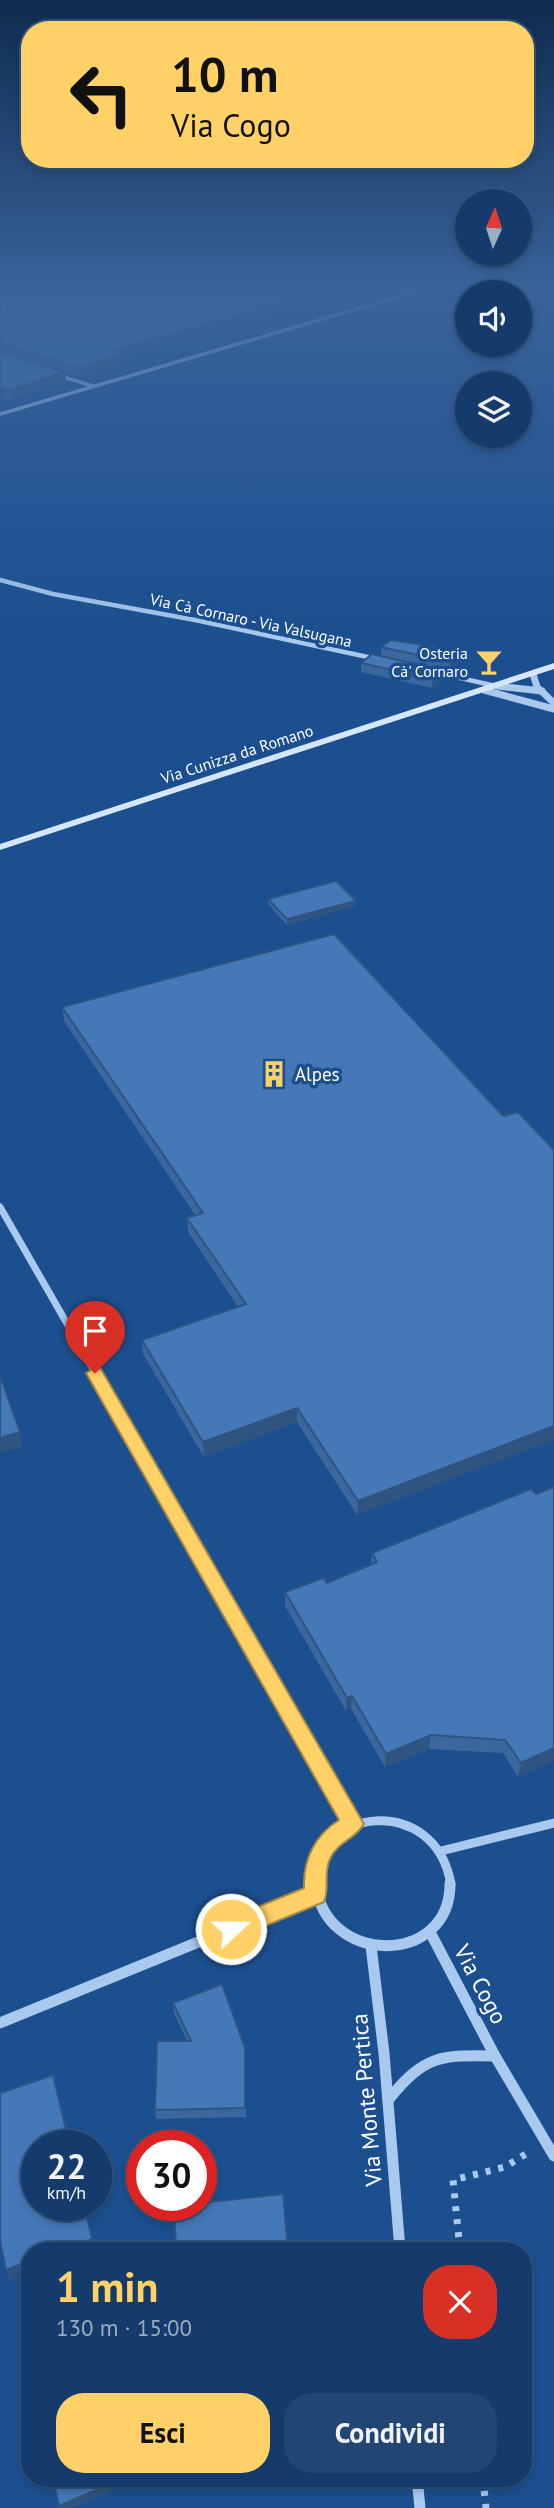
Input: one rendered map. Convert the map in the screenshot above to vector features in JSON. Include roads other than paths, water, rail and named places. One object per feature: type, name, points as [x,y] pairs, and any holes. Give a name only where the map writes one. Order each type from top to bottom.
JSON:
[{"type":"main road","name":"Via Cunizza da Romano","points":[[0,847],[554,666]]},
{"type":"street","points":[[0,414],[30,405]]},
{"type":"street","name":"Via Cà Cornaro - Via Valsugana","points":[[0,580],[53,594],[195,620],[383,660]]},
{"type":"street","points":[[421,669],[497,686],[542,691]]},
{"type":"street","points":[[533,674],[534,682],[554,703]]},
{"type":"street","points":[[484,690],[554,709]]},
{"type":"street","points":[[0,1207],[353,1824]]},
{"type":"street","points":[[371,1946],[355,1941],[338,1929],[324,1914],[316,1894],[314,1872],[321,1852],[334,1835],[353,1824],[372,1819],[392,1820],[411,1825],[428,1836],[441,1851],[554,1823]]},
{"type":"street","name":"Via Cogo","points":[[371,1946],[387,1947],[408,1943],[430,1932],[442,1918],[451,1888],[449,1868],[441,1851]]},
{"type":"street","points":[[0,2023],[316,1894]]},
{"type":"street","name":"Via Cogo","points":[[430,1932],[495,2056],[554,2156]]},
{"type":"street","name":"Via Monte Pertica","points":[[371,1946],[388,2100],[399,2242]]},
{"type":"street","name":"Via Cogo","points":[[388,2100],[408,2074],[442,2055],[495,2056]]},
{"type":"street","points":[[418,2487],[420,2508]]},
{"type":"place","name":"Osteria Cà' Cornaro","points":[[489,662]]},
{"type":"place","name":"Alpes","points":[[274,1074]]}]
